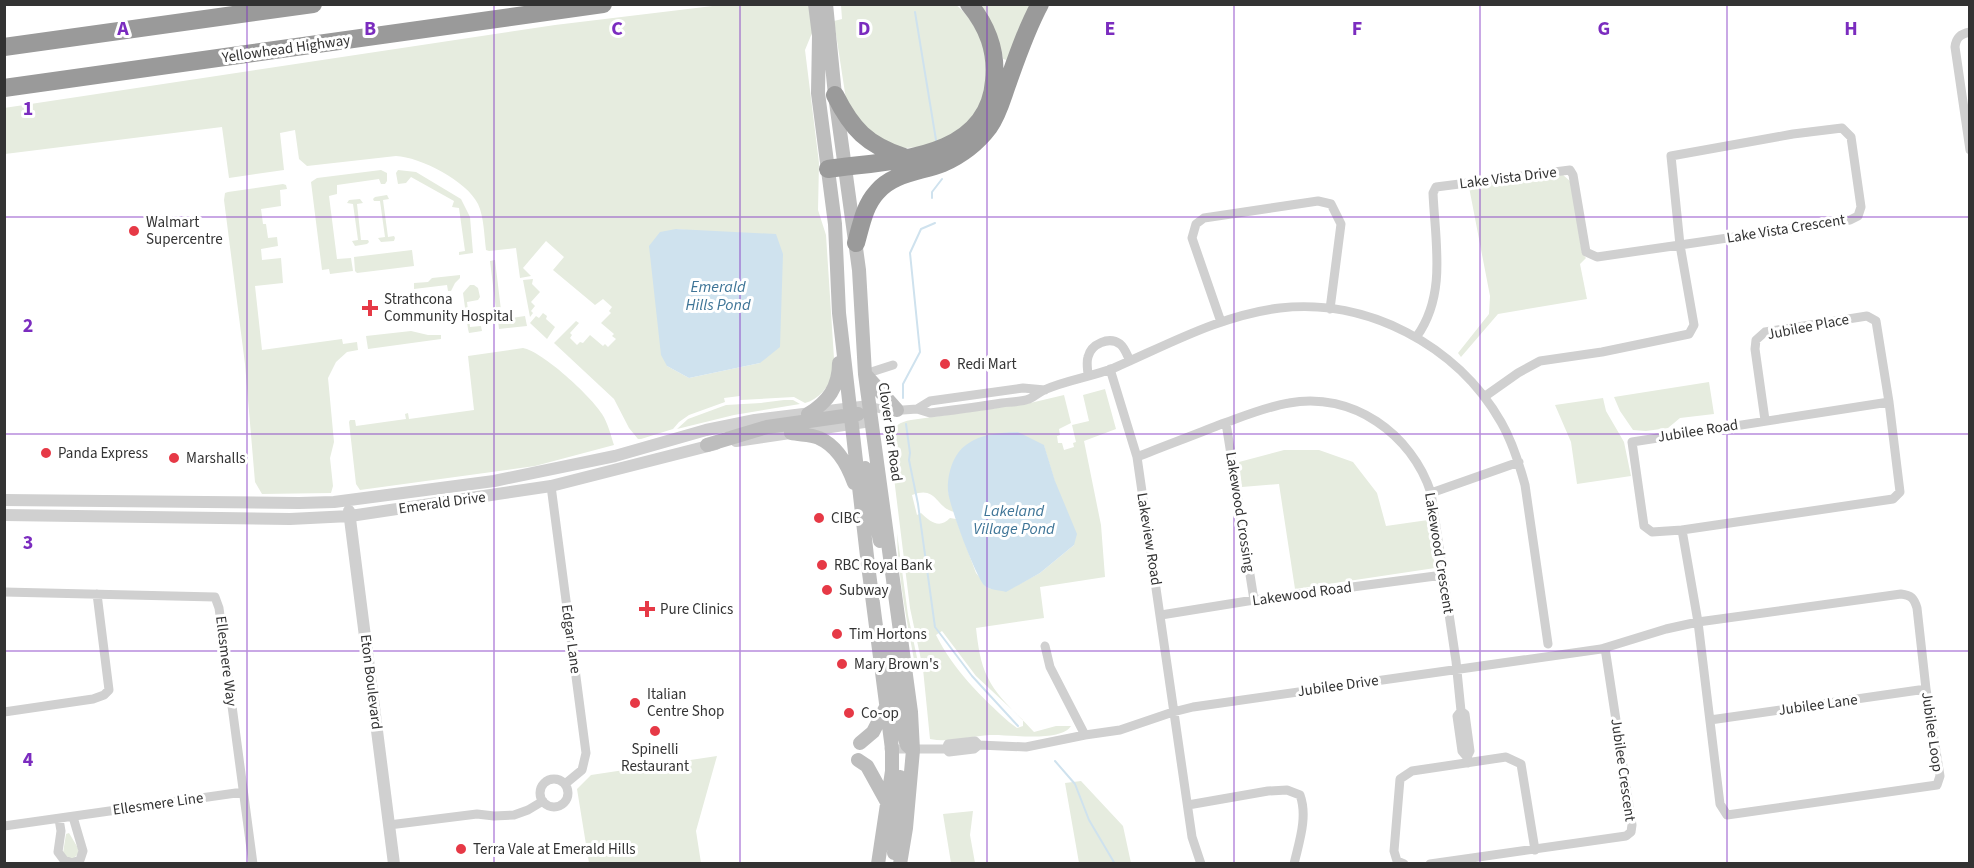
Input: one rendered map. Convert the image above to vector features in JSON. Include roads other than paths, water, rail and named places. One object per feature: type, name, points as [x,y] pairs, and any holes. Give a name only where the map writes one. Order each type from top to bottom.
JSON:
[{"type":"highway","points":[[26,44],[105,26],[236,4]]},
{"type":"highway","points":[[4,47],[314,4]]},
{"type":"highway","name":"Yellowhead Highway","points":[[4,88],[603,4]]},
{"type":"highway","points":[[837,173],[949,146],[966,134],[987,111],[993,93],[994,57],[984,26],[969,4]]},
{"type":"highway","points":[[856,243],[867,207],[878,191],[892,180],[942,163],[964,152],[991,125],[1024,36],[1040,4]]},
{"type":"highway","points":[[836,95],[849,120],[861,135],[877,146],[905,158]]},
{"type":"highway","points":[[837,173],[930,166]]},
{"type":"main road","name":"Clover Bar Road","points":[[815,4],[819,36],[818,93],[856,243],[865,374],[859,414],[861,501],[887,705],[892,771],[878,864]]},
{"type":"main road","name":"Clover Bar Road","points":[[826,4],[836,95],[835,224],[839,313],[894,585],[911,712],[913,750],[906,828],[900,864]]},
{"type":"main road","points":[[808,414],[826,400],[837,382],[839,313]]},
{"type":"main road","points":[[865,374],[893,410]]},
{"type":"main road","points":[[707,445],[767,427],[859,414]]},
{"type":"main road","points":[[791,434],[817,437],[836,450],[851,474],[861,501]]},
{"type":"main road","points":[[868,565],[886,632],[902,733],[907,745],[913,750]]},
{"type":"main road","points":[[860,743],[873,732],[887,705]]},
{"type":"main road","points":[[889,749],[898,759],[900,771],[893,864]]},
{"type":"main road","points":[[858,760],[867,766],[888,804]]},
{"type":"street","points":[[1970,32],[1961,35],[1956,40],[1955,47],[1970,150]]},
{"type":"street","name":"Lake Vista Crescent","points":[[1842,128],[1851,137],[1861,207],[1858,216],[1850,220],[1680,245],[1671,156],[1793,134],[1842,128]]},
{"type":"street","name":"Lake Vista Drive","points":[[1417,336],[1430,313],[1437,283],[1432,193],[1436,188],[1570,170],[1574,175],[1586,252],[1597,258],[1680,245]]},
{"type":"street","points":[[1221,322],[1192,238],[1196,224],[1204,218],[1318,201],[1331,204],[1341,224],[1330,309]]},
{"type":"street","points":[[1484,397],[1518,373],[1540,361],[1614,350],[1689,334],[1694,325],[1680,245]]},
{"type":"street","points":[[859,414],[893,410],[917,410],[930,413],[1027,400],[1045,390],[1110,369],[1221,322],[1245,315],[1279,309],[1330,309],[1358,314],[1417,336],[1449,359],[1484,397],[1501,422],[1519,462],[1525,485],[1548,644]]},
{"type":"street","name":"Jubilee Place","points":[[1765,420],[1755,349],[1756,340],[1765,332],[1867,316],[1876,321],[1900,492]]},
{"type":"street","points":[[1088,376],[1087,358],[1095,346],[1104,342],[1114,341],[1122,345],[1130,361]]},
{"type":"street","points":[[865,374],[893,365]]},
{"type":"street","name":"Lakeview Road","points":[[1110,369],[1137,457],[1192,837],[1201,864]]},
{"type":"street","points":[[917,410],[930,401],[1023,388],[1045,390]]},
{"type":"street","points":[[975,395],[978,407]]},
{"type":"street","name":"Lakewood Crescent","points":[[1137,457],[1253,412],[1290,402],[1332,402],[1372,418],[1392,432],[1409,450],[1425,475],[1431,493],[1457,669]]},
{"type":"street","name":"Jubilee Road","points":[[1889,402],[1632,442],[1644,526],[1652,532],[1682,530],[1893,499],[1900,492]]},
{"type":"street","points":[[859,414],[893,410]]},
{"type":"street","name":"Emerald Drive","points":[[4,500],[289,503],[348,500],[535,474],[615,456],[706,430],[755,420],[808,414],[859,414]]},
{"type":"street","name":"Emerald Drive","points":[[4,515],[279,519],[350,516],[551,486],[707,445],[791,434],[859,414]]},
{"type":"street","name":"Lakewood Crossing","points":[[1226,423],[1254,600]]},
{"type":"street","points":[[1431,493],[1519,462]]},
{"type":"street","name":"Edgar Lane","points":[[389,825],[477,814],[514,815],[543,801],[555,807],[563,804],[568,792],[565,784],[582,770],[586,753],[551,486]]},
{"type":"street","name":"Eton Boulevard","points":[[348,500],[394,864]]},
{"type":"street","points":[[1682,530],[1698,622]]},
{"type":"street","name":"Lakewood Road","points":[[1161,615],[1443,575]]},
{"type":"street","name":"Ellesmere Way","points":[[4,592],[215,597],[219,608],[253,864]]},
{"type":"street","points":[[4,712],[93,699],[104,695],[109,690],[97,594]]},
{"type":"street","name":"Jubilee Loop","points":[[1901,594],[1909,595],[1915,599],[1917,608],[1926,689],[1940,776],[1937,785],[1727,815],[1720,804],[1698,622],[1901,594]]},
{"type":"street","name":"Jubilee Drive","points":[[913,750],[946,748],[948,744],[975,741],[979,745],[1026,747],[1120,730],[1193,707],[1605,648],[1666,629],[1698,622]]},
{"type":"street","points":[[1045,646],[1050,666],[1085,735]]},
{"type":"street","name":"Jubilee Crescent","points":[[1430,864],[1626,836],[1631,832],[1632,825],[1605,648]]},
{"type":"street","points":[[1457,669],[1461,711],[1457,716],[1462,751],[1467,760]]},
{"type":"street","name":"Jubilee Lane","points":[[1710,720],[1926,689]]},
{"type":"street","points":[[889,749],[913,750]]},
{"type":"street","points":[[1404,864],[1397,861],[1394,851],[1400,779],[1412,771],[1467,760],[1506,757],[1521,764],[1535,850]]},
{"type":"street","points":[[543,801],[542,788],[548,781],[557,780],[565,784]]},
{"type":"street","points":[[1188,805],[1287,790],[1300,795],[1304,817],[1294,864]]},
{"type":"street","name":"Ellesmere Line","points":[[4,826],[243,792]]},
{"type":"street","points":[[59,819],[61,831],[58,852],[64,860],[72,863],[80,860],[83,851],[73,817]]},
{"type":"water","name":"Emerald Hills Pond","points":[[676,229],[776,234],[783,254],[780,347],[760,363],[689,378],[667,366],[661,355],[649,246],[660,232]]},
{"type":"water","name":"Lakeland Village Pond","points":[[1018,432],[1044,445],[1055,481],[1077,534],[1074,545],[1040,573],[1006,592],[989,588],[980,579],[957,524],[949,499],[948,485],[954,459],[966,445],[984,436]]},
{"type":"waterway","points":[[915,12],[936,140]]},
{"type":"waterway","points":[[932,198],[932,192],[942,179]]},
{"type":"waterway","points":[[903,398],[903,384],[920,352],[910,253],[921,229],[935,223]]},
{"type":"waterway","points":[[906,424],[909,460],[918,504],[935,627],[972,676],[1018,726]]},
{"type":"waterway","points":[[1055,761],[1075,784],[1089,820],[1115,864]]},
{"type":"place","name":"Walmart Supercentre","points":[[134,231]]},
{"type":"place","name":"Strathcona Community Hospital","points":[[370,308]]},
{"type":"place","name":"Redi Mart","points":[[945,364]]},
{"type":"place","name":"Panda Express","points":[[46,453]]},
{"type":"place","name":"Marshalls","points":[[174,458]]},
{"type":"place","name":"CIBC","points":[[819,518]]},
{"type":"place","name":"RBC Royal Bank","points":[[822,565]]},
{"type":"place","name":"Subway","points":[[827,590]]},
{"type":"place","name":"Pure Clinics","points":[[647,609]]},
{"type":"place","name":"Tim Hortons","points":[[837,634]]},
{"type":"place","name":"Mary Brown's","points":[[842,664]]},
{"type":"place","name":"Italian Centre Shop","points":[[635,703]]},
{"type":"place","name":"Co-op","points":[[849,713]]},
{"type":"place","name":"Spinelli Restaurant","points":[[655,731]]},
{"type":"place","name":"Terra Vale at Emerald Hills","points":[[461,849]]}]
